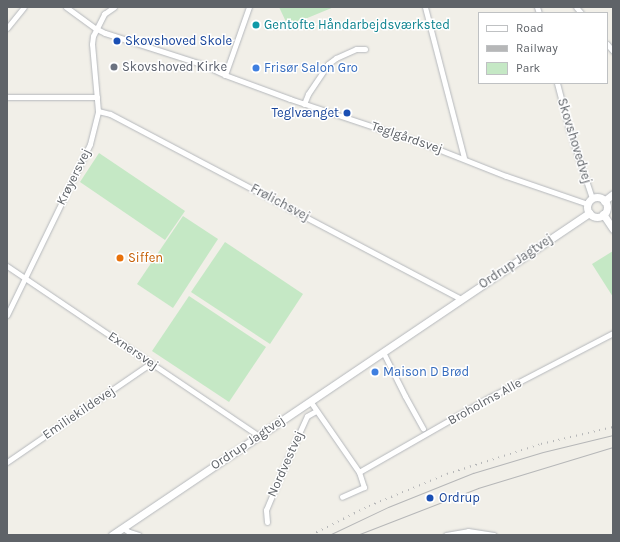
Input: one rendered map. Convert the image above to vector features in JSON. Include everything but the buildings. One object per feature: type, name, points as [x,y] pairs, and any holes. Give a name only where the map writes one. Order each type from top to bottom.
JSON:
[{"type":"street","points":[[7,28],[24,7]]},
{"type":"street","name":"Teglgårdsvej","points":[[66,7],[95,28],[204,65],[225,75],[304,104],[464,158],[506,176],[590,201]]},
{"type":"street","points":[[95,28],[104,14],[114,7]]},
{"type":"street","points":[[225,75],[249,7]]},
{"type":"street","points":[[425,7],[464,158]]},
{"type":"street","name":"Krøyersvej","points":[[7,315],[90,144],[98,111],[92,44],[95,28]]},
{"type":"street","points":[[304,104],[308,94],[328,64],[336,58],[356,49],[365,49]]},
{"type":"street","name":"Skovshovedvej","points":[[557,84],[590,201]]},
{"type":"street","points":[[7,97],[97,97]]},
{"type":"street","name":"Frølichsvej","points":[[98,111],[110,114],[461,299]]},
{"type":"street","points":[[604,201],[613,194]]},
{"type":"street","points":[[599,197],[604,201],[606,208],[603,214],[596,216],[589,213],[590,201],[599,197]]},
{"type":"street","name":"Ordrup Jagtvej","points":[[112,535],[589,213]]},
{"type":"street","points":[[603,214],[613,229]]},
{"type":"street","name":"Exnersvej","points":[[7,266],[259,436]]},
{"type":"street","name":"Broholms Alle","points":[[359,472],[428,434],[490,397],[612,335]]},
{"type":"street","points":[[383,352],[404,396],[424,428]]},
{"type":"street","name":"Emiliekildevej","points":[[7,462],[150,363]]},
{"type":"street","points":[[310,401],[359,472],[364,487],[342,497]]},
{"type":"street","name":"Nordvestvej","points":[[267,522],[266,510],[287,460],[307,416],[316,411]]},
{"type":"street","points":[[123,528],[128,532],[139,535]]},
{"type":"street","points":[[446,535],[468,531],[494,535]]},
{"type":"green space","points":[[279,7],[334,7],[288,26]]},
{"type":"green space","points":[[99,153],[185,211],[165,240],[80,182]]},
{"type":"green space","points":[[183,216],[218,239],[173,308],[137,284]]},
{"type":"green space","points":[[225,242],[303,294],[270,344],[191,292]]},
{"type":"green space","points":[[613,251],[613,297],[592,264]]},
{"type":"green space","points":[[189,296],[266,347],[229,402],[152,351]]},
{"type":"tram line","points":[[329,535],[388,507],[473,473],[543,452],[613,435]]},
{"type":"tram line","points":[[357,535],[478,488],[613,447]]},
{"type":"railway","points":[[311,535],[369,506],[447,474],[541,444],[613,427]]},
{"type":"place","name":"Gentofte Håndarbejdsværksted","points":[[256,25]]},
{"type":"place","name":"Skovshoved Skole","points":[[117,41]]},
{"type":"place","name":"Skovshoved Kirke","points":[[114,67]]},
{"type":"place","name":"Frisør Salon Gro","points":[[256,68]]},
{"type":"place","name":"Teglvænget","points":[[347,113]]},
{"type":"place","name":"Siffen","points":[[120,258]]},
{"type":"place","name":"Maison D Brød","points":[[375,372]]},
{"type":"place","name":"Ordrup","points":[[430,498]]}]
